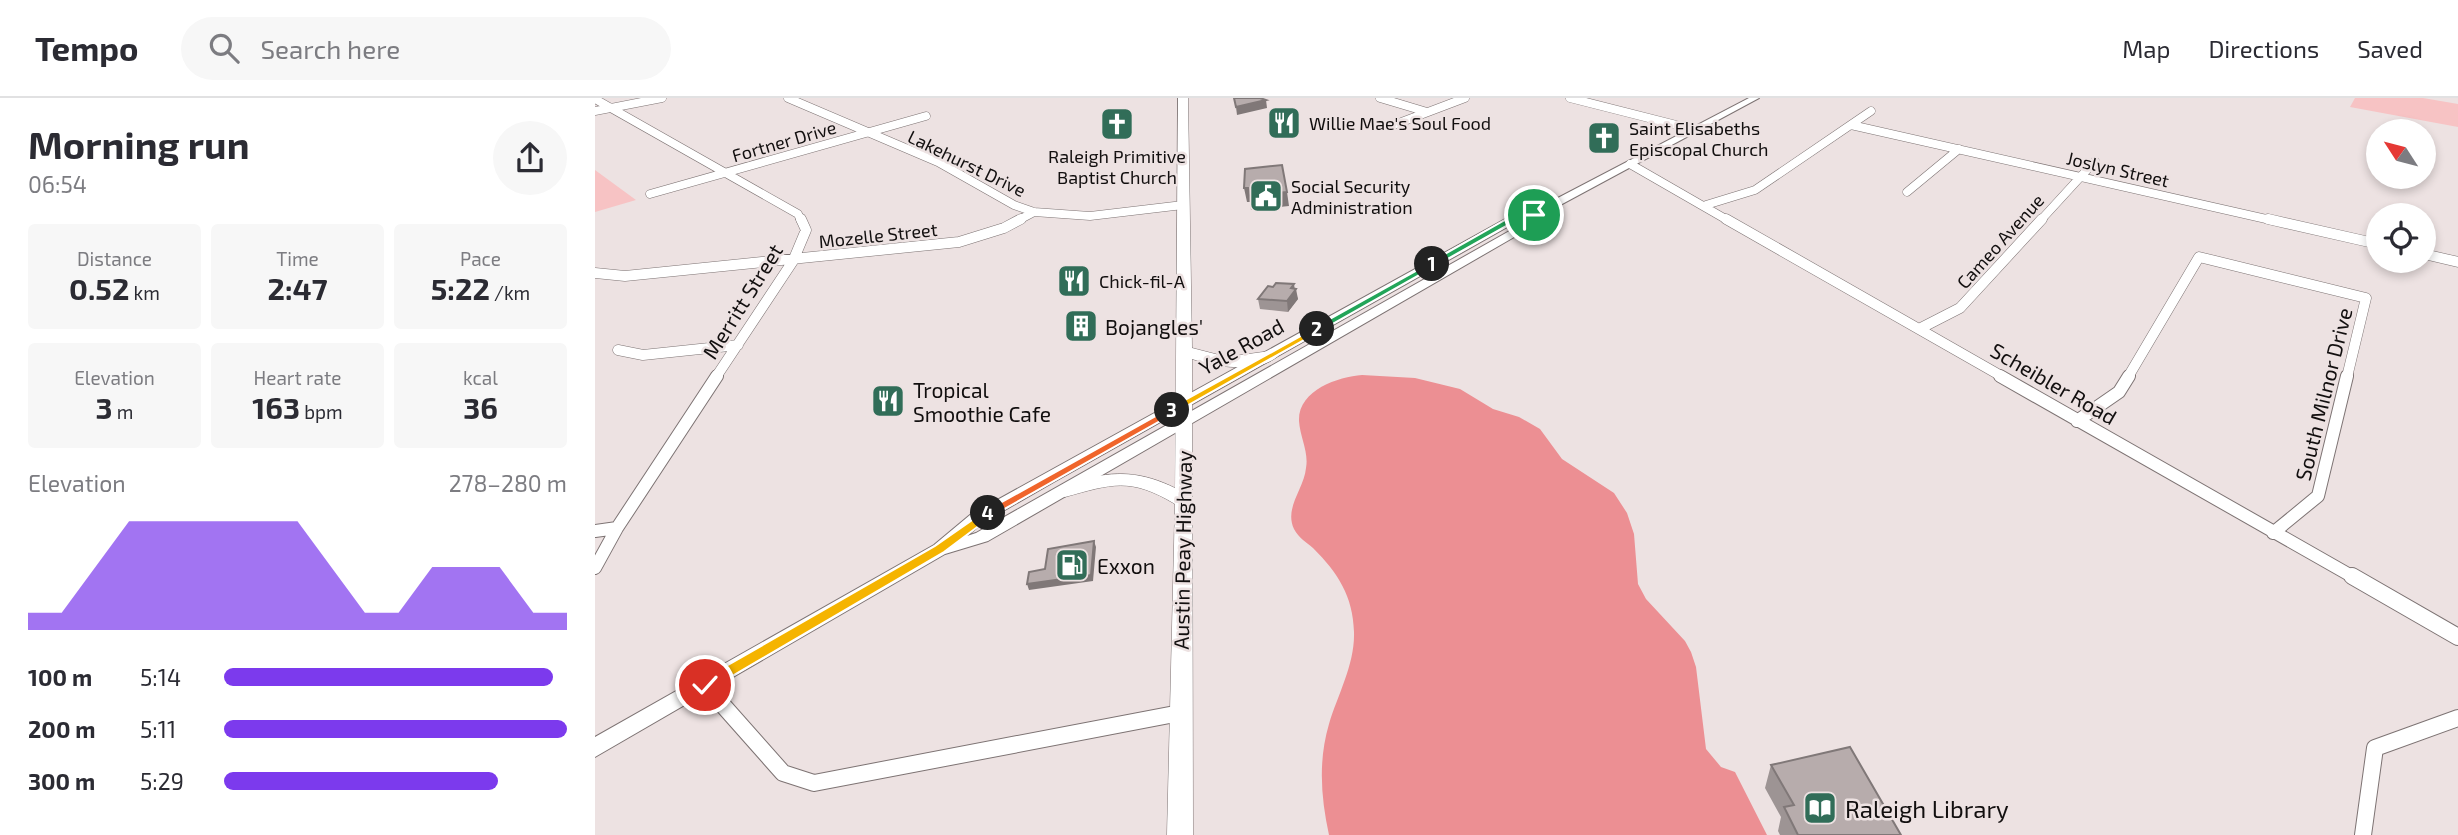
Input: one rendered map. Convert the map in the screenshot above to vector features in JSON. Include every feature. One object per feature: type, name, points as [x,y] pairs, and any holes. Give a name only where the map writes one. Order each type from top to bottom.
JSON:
[{"type":"main road","name":"Austin Peay Highway","points":[[1180,835],[1185,403],[1184,98]]},
{"type":"main road","name":"Yale Road","points":[[595,748],[940,549],[977,519],[1515,218],[1534,215],[1755,98]]},
{"type":"main road","name":"Yale Road","points":[[940,549],[982,537],[1065,491],[1524,227],[1534,215]]},
{"type":"main road","points":[[1184,350],[1195,356],[1232,363],[1251,362],[1270,356]]},
{"type":"main road","points":[[1065,491],[1110,477],[1129,477],[1157,485],[1182,500]]},
{"type":"street","points":[[595,111],[662,98]]},
{"type":"street","name":"Lakehurst Drive","points":[[788,98],[961,173],[1010,204],[1034,212],[1065,216],[1099,215],[1183,205]]},
{"type":"street","points":[[1380,98],[1427,112]]},
{"type":"street","points":[[1391,126],[1465,98]]},
{"type":"street","points":[[1570,98],[1696,130]]},
{"type":"street","points":[[1591,103],[1601,98]]},
{"type":"street","name":"Merritt Street","points":[[595,99],[798,214],[806,230],[793,261],[617,528],[595,568]]},
{"type":"street","points":[[1706,205],[1755,190],[1871,111]]},
{"type":"street","name":"Fortner Drive","points":[[650,194],[926,116]]},
{"type":"street","name":"Joslyn Street","points":[[1851,125],[2366,241]]},
{"type":"street","points":[[1907,192],[1959,149]]},
{"type":"street","name":"Cameo Avenue","points":[[1919,329],[1960,308],[2095,160]]},
{"type":"street","name":"Scheibler Road","points":[[1630,164],[2458,637]]},
{"type":"street","name":"Mozelle Street","points":[[595,273],[625,276],[959,242],[1004,228],[1034,212]]},
{"type":"street","name":"South Milnor Drive","points":[[2077,421],[2119,392],[2199,257],[2366,298],[2318,496],[2273,533]]},
{"type":"street","points":[[2436,257],[2458,262]]},
{"type":"street","points":[[618,350],[643,355],[738,345]]},
{"type":"street","points":[[595,531],[617,528]]},
{"type":"street","points":[[705,685],[783,772],[814,783],[1180,713]]},
{"type":"street","points":[[2363,835],[2375,748],[2458,718]]},
{"type":"shaded area","points":[[2355,98],[2423,98],[2458,104],[2458,127],[2436,123],[2436,119],[2415,119],[2350,107]]},
{"type":"shaded area","points":[[595,170],[636,200],[595,212]]},
{"type":"shaded area","points":[[1362,375],[1415,378],[1460,389],[1493,409],[1519,417],[1540,429],[1562,459],[1614,493],[1627,513],[1634,534],[1638,584],[1646,599],[1685,641],[1691,652],[1696,667],[1706,749],[1721,767],[1735,772],[1767,835],[1329,835],[1324,807],[1323,752],[1329,724],[1352,656],[1353,619],[1343,586],[1322,557],[1296,532],[1291,514],[1306,468],[1299,421],[1300,410],[1312,393],[1321,387]]},
{"type":"building","points":[[1234,98],[1260,98],[1266,100],[1236,107]]},
{"type":"building","points":[[1282,165],[1287,192],[1249,196],[1248,188],[1244,188],[1245,169]]},
{"type":"building","points":[[1276,283],[1294,284],[1291,288],[1296,289],[1287,301],[1258,299],[1268,286],[1273,287]]},
{"type":"building","name":"Exxon","points":[[1094,541],[1091,575],[1027,584],[1029,572],[1045,569],[1048,549]]},
{"type":"building","points":[[1850,747],[1901,835],[1798,835],[1784,807],[1794,805],[1771,765]]},
{"type":"place","name":"Willie Mae's Soul Food","points":[[1284,123]]},
{"type":"place","name":"Raleigh Primitive Baptist Church","points":[[1117,124]]},
{"type":"place","name":"Saint Elisabeths Episcopal Church","points":[[1604,138]]},
{"type":"place","name":"Social Security Administration","points":[[1266,196]]},
{"type":"place","name":"Chick-fil-A","points":[[1074,281]]},
{"type":"place","name":"Bojangles'","points":[[1081,326]]},
{"type":"place","name":"Tropical Smoothie Cafe","points":[[888,401]]},
{"type":"place","name":"Exxon","points":[[1072,565]]},
{"type":"place","name":"Raleigh Library","points":[[1820,808]]},
{"type":"route","points":[[705,685],[940,549],[977,519],[1046,479],[1515,218],[1534,215]]}]
